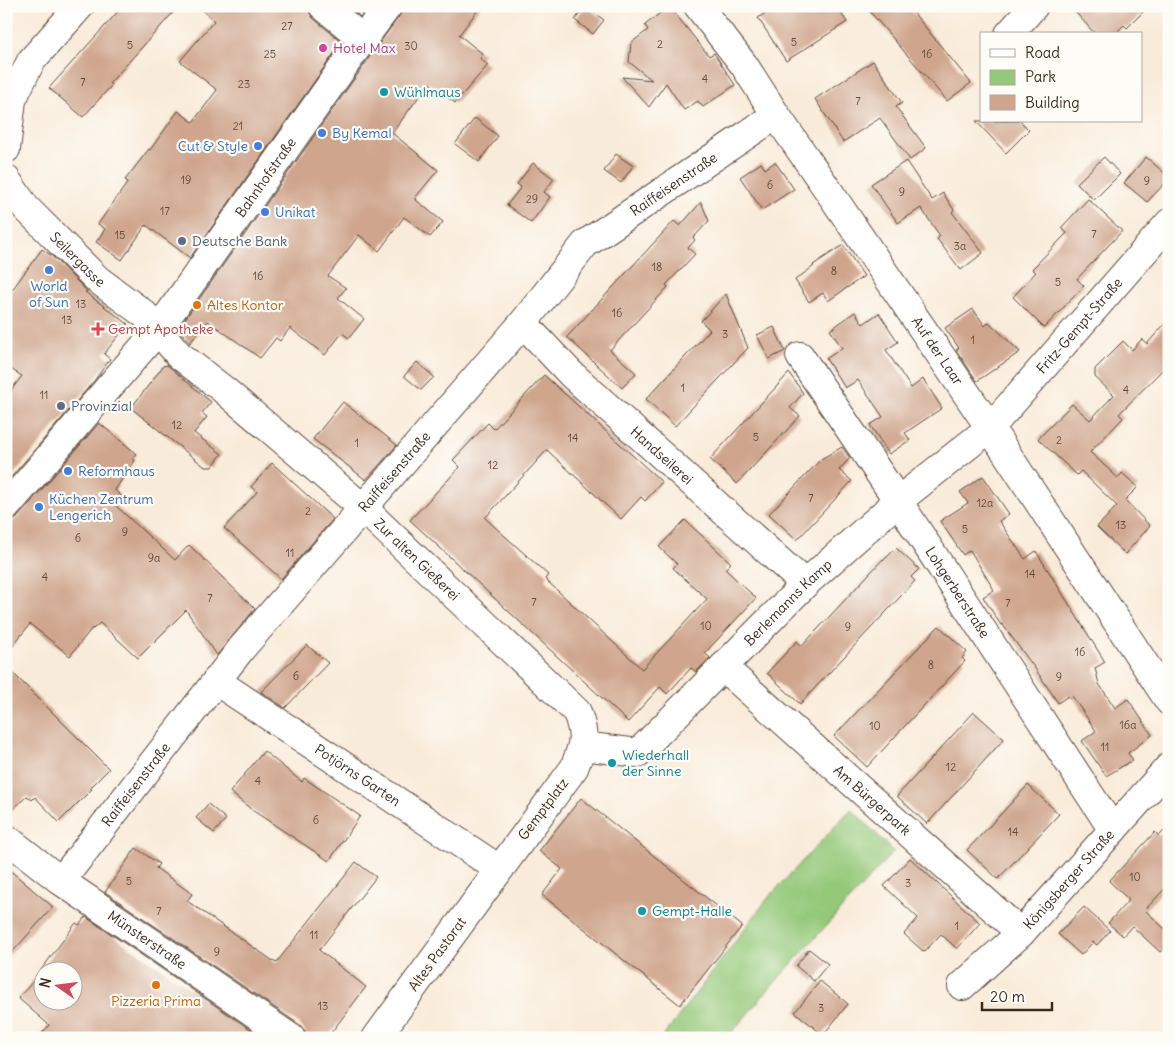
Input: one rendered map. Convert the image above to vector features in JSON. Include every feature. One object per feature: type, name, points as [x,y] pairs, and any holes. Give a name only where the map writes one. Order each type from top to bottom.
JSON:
[{"type":"street","points":[[6,149],[12,100],[31,61],[80,6]]},
{"type":"street","points":[[323,6],[363,39]]},
{"type":"street","name":"Bahnhofstraße","points":[[6,507],[158,330],[388,6]]},
{"type":"street","name":"Auf der Laar","points":[[698,6],[744,65],[776,115],[990,428],[1169,701]]},
{"type":"street","points":[[1011,32],[1034,6]]},
{"type":"street","name":"Raiffeisenstraße","points":[[61,881],[241,649],[523,323],[585,244],[776,115]]},
{"type":"street","name":"Seilergasse","points":[[6,179],[26,208],[97,279],[144,314],[179,355],[224,390]]},
{"type":"street","name":"Fritz-Gempt-Straße","points":[[990,428],[1169,223]]},
{"type":"street","name":"Handseilerei","points":[[523,323],[571,374],[805,584]]},
{"type":"street","name":"Lohgerberstraße","points":[[800,356],[898,501],[1113,830]]},
{"type":"street","name":"Zur alten Gießerei","points":[[224,390],[363,508],[576,712],[583,729],[583,746]]},
{"type":"street","name":"Berlemanns Kamp","points":[[583,746],[638,753],[805,584],[898,501],[990,428]]},
{"type":"street","name":"Am Bürgerpark","points":[[723,667],[1021,933]]},
{"type":"street","name":"Potjörns Garten","points":[[216,681],[499,869]]},
{"type":"street","name":"Gemptplatz","points":[[499,869],[574,768],[583,746]]},
{"type":"street","name":"Königsberger Straße","points":[[962,986],[1021,933],[1169,767]]},
{"type":"street","name":"Münsterstraße","points":[[6,838],[61,881],[291,1038]]},
{"type":"street","name":"Altes Pastorat","points":[[376,1038],[499,869]]},
{"type":"green space","points":[[851,809],[894,851],[727,1038],[662,1038],[768,898]]},
{"type":"building","points":[[123,6],[179,6],[109,84],[112,85],[83,117],[49,88]]},
{"type":"building","points":[[198,6],[308,6],[313,18],[342,42],[190,258],[146,225],[122,260],[96,242],[105,229],[98,224],[128,182],[125,180],[150,150],[178,111],[193,122],[217,90],[180,61],[214,21]]},
{"type":"building","points":[[348,6],[368,6],[360,17]]},
{"type":"building","points":[[403,6],[481,6],[459,35],[483,54],[480,59],[488,65],[455,103],[429,83],[392,133],[438,170],[415,198],[443,222],[430,237],[404,217],[379,251],[359,235],[328,276],[346,288],[338,298],[364,319],[349,338],[342,333],[325,355],[290,328],[280,341],[276,338],[260,358],[208,321],[190,343],[178,329],[400,15]]},
{"type":"building","points":[[585,6],[604,20],[593,34],[575,20]]},
{"type":"building","points":[[669,6],[709,56],[714,53],[735,85],[703,107],[698,101],[684,110],[666,83],[649,107],[622,77],[652,80],[629,62],[631,43],[648,30],[645,25]]},
{"type":"building","points":[[776,6],[836,6],[847,22],[786,61],[758,18]]},
{"type":"building","points":[[865,6],[908,6],[971,83],[947,101]]},
{"type":"building","points":[[1070,6],[1149,6],[1127,28],[1124,25],[1117,32],[1093,32]]},
{"type":"building","points":[[873,61],[902,103],[896,107],[926,148],[910,160],[880,118],[843,142],[815,99]]},
{"type":"building","points":[[475,118],[498,136],[479,162],[455,144]]},
{"type":"building","points":[[976,121],[1021,122],[1029,130],[1006,153]]},
{"type":"building","points":[[616,154],[633,166],[621,183],[604,171]]},
{"type":"building","points":[[1104,157],[1120,174],[1094,200],[1077,183]]},
{"type":"building","points":[[1146,157],[1169,177],[1147,202],[1124,183]]},
{"type":"building","points":[[906,161],[932,200],[943,193],[954,210],[952,212],[983,253],[961,270],[937,239],[940,236],[921,208],[898,223],[871,184]]},
{"type":"building","points":[[775,162],[794,189],[762,210],[740,177],[761,163],[765,169]]},
{"type":"building","points":[[533,163],[554,179],[544,192],[550,197],[531,223],[507,205],[521,187],[517,184]]},
{"type":"building","points":[[1088,199],[1122,231],[1077,279],[1084,286],[1044,328],[1013,297],[1036,272],[1032,269],[1067,233],[1061,228]]},
{"type":"building","points":[[701,202],[709,221],[693,238],[695,240],[688,248],[695,254],[666,285],[668,287],[610,350],[636,373],[622,388],[567,337],[674,221],[680,226]]},
{"type":"building","points":[[843,245],[864,276],[828,301],[823,293],[809,302],[795,280],[813,265]]},
{"type":"building","points":[[42,249],[52,256],[87,291],[85,292],[128,324],[104,354],[110,359],[94,381],[6,483],[6,397],[22,376],[6,366],[6,298]]},
{"type":"building","points":[[726,294],[748,348],[675,426],[646,399],[710,330],[701,321]]},
{"type":"building","points":[[973,309],[985,326],[989,322],[1020,352],[977,381],[956,350],[959,348],[945,328]]},
{"type":"building","points":[[855,312],[863,324],[879,313],[898,342],[886,350],[911,388],[923,379],[942,408],[905,433],[910,440],[889,454],[870,425],[883,417],[858,380],[845,388],[826,359],[842,348],[830,330]]},
{"type":"building","points":[[1169,319],[1169,363],[1119,414],[1123,418],[1090,452],[1118,478],[1122,473],[1138,487],[1125,500],[1150,526],[1125,554],[1097,527],[1117,506],[1081,471],[1077,475],[1038,439],[1072,404],[1090,420],[1114,395],[1095,377],[1095,369],[1123,341],[1132,350],[1142,339],[1147,344]]},
{"type":"building","points":[[774,327],[785,351],[769,359],[757,335]]},
{"type":"building","points":[[417,362],[434,377],[421,390],[404,376]]},
{"type":"building","points":[[164,365],[167,365],[211,402],[202,413],[207,417],[194,433],[222,454],[212,467],[205,467],[131,408]]},
{"type":"building","points":[[789,373],[803,393],[790,408],[800,416],[737,484],[710,459]]},
{"type":"building","points":[[544,375],[662,482],[645,501],[641,497],[621,519],[547,450],[485,518],[548,575],[545,579],[642,669],[707,599],[673,568],[677,564],[659,547],[685,520],[731,563],[725,569],[756,598],[705,653],[710,658],[696,672],[691,668],[667,694],[660,687],[628,722],[410,520],[460,467],[453,460],[488,423],[494,429]]},
{"type":"building","points":[[343,402],[397,445],[366,480],[313,439]]},
{"type":"building","points":[[99,423],[137,454],[115,490],[123,498],[116,506],[175,560],[189,545],[255,609],[217,655],[186,610],[138,658],[100,623],[92,628],[70,656],[30,624],[6,654],[6,522],[12,522],[18,517]]},
{"type":"building","points":[[842,447],[850,458],[839,470],[852,481],[797,540],[769,514],[821,459]]},
{"type":"building","points":[[272,463],[333,519],[281,579],[224,528],[257,492],[251,487]]},
{"type":"building","points":[[983,476],[1009,514],[999,521],[1025,559],[1036,551],[1105,662],[1095,668],[1099,684],[1115,708],[1128,699],[1152,735],[1128,753],[1133,760],[1106,776],[1082,741],[1096,731],[1072,696],[1070,698],[1068,696],[1058,703],[983,597],[994,590],[970,550],[963,555],[940,521],[968,503],[960,492]]},
{"type":"building","points":[[896,548],[919,569],[911,577],[915,581],[800,704],[767,673],[797,641],[802,646],[883,559]]},
{"type":"building","points":[[939,626],[967,652],[962,658],[965,661],[867,767],[834,736]]},
{"type":"building","points":[[307,645],[328,663],[285,708],[261,692]]},
{"type":"building","points":[[6,666],[109,769],[59,822],[35,797],[32,800],[27,796],[6,816]]},
{"type":"building","points":[[974,712],[1004,739],[927,824],[897,796]]},
{"type":"building","points":[[264,751],[302,782],[304,778],[360,816],[329,861],[252,810],[230,792]]},
{"type":"building","points":[[1028,785],[1059,814],[998,879],[967,850]]},
{"type":"building","name":"Gempt-Halle","points":[[581,798],[742,926],[680,1005],[542,895],[562,869],[539,851]]},
{"type":"building","points":[[208,804],[226,819],[214,833],[196,818]]},
{"type":"building","points":[[1169,826],[1169,884],[1145,910],[1169,933],[1169,942],[1160,952],[1132,926],[1123,936],[1108,923],[1129,900],[1109,881],[1155,832],[1159,836]]},
{"type":"building","points":[[136,848],[159,864],[156,868],[192,894],[187,901],[276,963],[356,862],[376,877],[319,950],[366,987],[327,1038],[306,1038],[305,1031],[300,1025],[105,892]]},
{"type":"building","points":[[910,858],[980,923],[957,949],[941,934],[924,952],[904,934],[918,918],[884,886]]},
{"type":"building","points":[[6,867],[53,907],[6,959]]},
{"type":"building","points":[[1084,907],[1110,931],[1097,945],[1093,942],[1081,955],[1058,934]]},
{"type":"building","points":[[86,917],[263,1038],[38,1038],[49,1025],[34,1012],[82,1012],[82,962],[47,962],[76,923],[79,925]]},
{"type":"building","points":[[809,949],[828,964],[814,981],[796,966]]},
{"type":"building","points":[[820,981],[848,1004],[823,1035],[795,1012]]},
{"type":"building","points":[[32,982],[32,1010],[18,998]]},
{"type":"place","name":"Hotel Max","points":[[323,48]]},
{"type":"place","name":"Wühlmaus","points":[[384,92]]},
{"type":"place","name":"By Kemal","points":[[322,133]]},
{"type":"place","name":"Cut & Style","points":[[258,146]]},
{"type":"place","name":"Unikat","points":[[265,212]]},
{"type":"place","name":"Deutsche Bank","points":[[182,241]]},
{"type":"place","name":"World of Sun","points":[[49,270]]},
{"type":"place","name":"Altes Kontor","points":[[197,305]]},
{"type":"place","name":"Gempt Apotheke","points":[[98,329]]},
{"type":"place","name":"Provinzial","points":[[61,406]]},
{"type":"place","name":"Reformhaus","points":[[68,471]]},
{"type":"place","name":"Küchen Zentrum Lengerich","points":[[39,507]]},
{"type":"place","name":"Wiederhall der Sinne","points":[[612,763]]},
{"type":"place","name":"Gempt-Halle","points":[[642,911]]},
{"type":"place","name":"Pizzeria Prima","points":[[156,985]]}]
